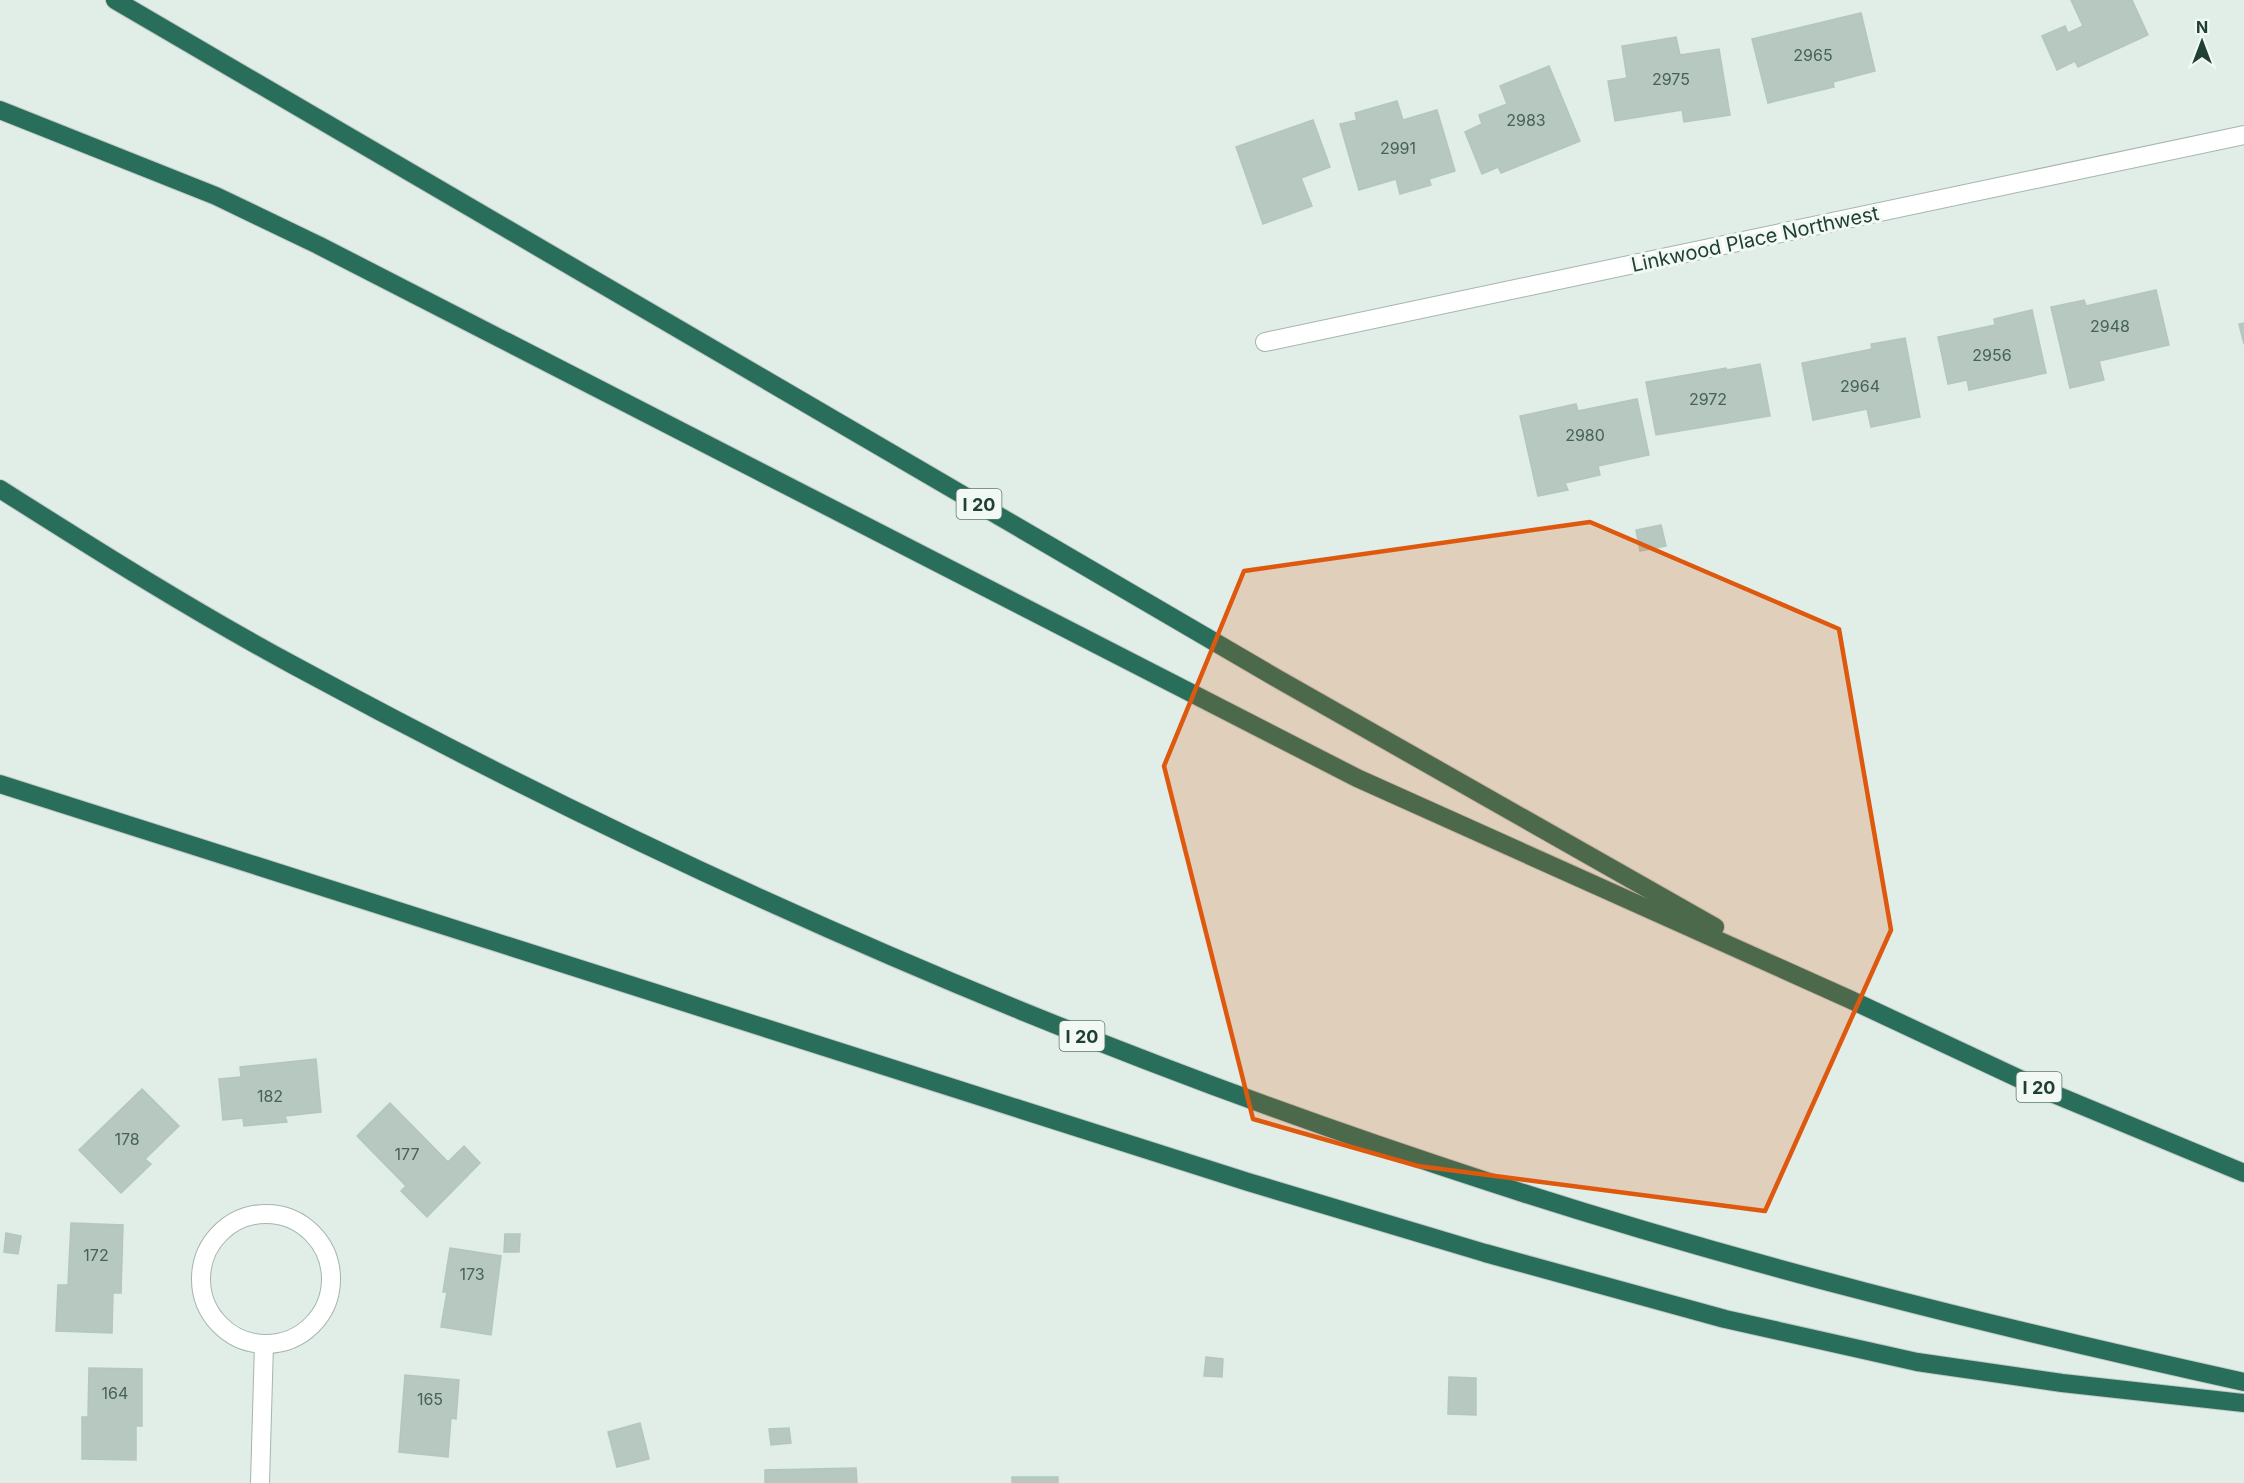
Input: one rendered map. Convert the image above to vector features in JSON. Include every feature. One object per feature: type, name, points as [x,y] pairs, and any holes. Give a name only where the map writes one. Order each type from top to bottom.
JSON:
[{"type":"highway","name":"I 20","points":[[114,0],[1309,697],[1670,902],[1849,999],[2037,1087],[2244,1173]]},
{"type":"highway","points":[[0,110],[216,196],[318,245],[1358,778],[1849,999]]},
{"type":"highway","name":"I 20","points":[[0,489],[109,558],[289,663],[475,761],[619,834],[805,920],[998,1004],[1169,1071],[1343,1133],[1578,1210],[1752,1261],[2007,1328],[2244,1382]]},
{"type":"highway","points":[[0,784],[1248,1182],[1519,1263],[1725,1319],[1917,1362],[2031,1379],[2244,1403]]},
{"type":"street","name":"Linkwood Place Northwest","points":[[1265,342],[2244,135]]},
{"type":"street","points":[[254,1215],[276,1215],[296,1221],[314,1234],[326,1252],[331,1274],[329,1295],[320,1315],[305,1331],[285,1341],[264,1344],[243,1340],[225,1329],[210,1314],[202,1295],[200,1274],[206,1253],[217,1235],[234,1222],[254,1215]]},
{"type":"street","points":[[260,1483],[264,1344]]},
{"type":"highlighted area","points":[[1590,522],[1839,629],[1891,930],[1765,1211],[1418,1166],[1253,1119],[1164,766],[1244,571]]},
{"type":"building","points":[[2071,0],[2132,0],[2148,35],[2078,67],[2075,61],[2057,70],[2042,36],[2065,26],[2068,33],[2083,26]]},
{"type":"building","points":[[1861,13],[1875,71],[1833,82],[1834,87],[1768,103],[1752,39]]},
{"type":"building","points":[[1676,37],[1680,55],[1719,49],[1730,115],[1684,122],[1682,110],[1615,121],[1608,81],[1627,78],[1622,46]]},
{"type":"building","points":[[1549,66],[1580,141],[1501,173],[1498,167],[1482,174],[1465,132],[1482,124],[1479,115],[1507,104],[1500,86]]},
{"type":"building","points":[[1397,101],[1403,120],[1437,110],[1455,171],[1429,179],[1431,185],[1400,194],[1396,179],[1359,190],[1340,124],[1357,120],[1355,113]]},
{"type":"building","points":[[1313,120],[1330,167],[1301,178],[1312,206],[1263,224],[1236,147]]},
{"type":"building","points":[[2156,290],[2169,345],[2099,361],[2104,380],[2070,388],[2051,307],[2084,300],[2086,306]]},
{"type":"building","points":[[2032,310],[2046,373],[1969,390],[1967,380],[1948,384],[1938,337],[1995,325],[1994,319]]},
{"type":"building","points":[[2244,323],[2244,344],[2239,324]]},
{"type":"building","points":[[1905,338],[1920,417],[1871,427],[1867,409],[1813,420],[1802,363],[1872,349],[1871,344]]},
{"type":"building","points":[[1760,364],[1770,416],[1656,435],[1646,382]]},
{"type":"building","points":[[1637,399],[1649,455],[1598,466],[1600,475],[1565,483],[1568,490],[1538,496],[1520,416],[1576,404],[1578,411]]},
{"type":"building","points":[[1661,525],[1666,546],[1640,551],[1636,530]]},
{"type":"building","points":[[316,1059],[321,1112],[285,1116],[287,1122],[244,1126],[243,1118],[223,1120],[219,1079],[241,1077],[240,1067]]},
{"type":"building","points":[[142,1089],[179,1126],[145,1159],[151,1164],[121,1193],[79,1150]]},
{"type":"building","points":[[390,1103],[448,1162],[464,1146],[480,1163],[427,1217],[401,1191],[406,1186],[357,1136]]},
{"type":"building","points":[[71,1223],[123,1225],[121,1293],[113,1293],[112,1333],[56,1331],[58,1285],[68,1285]]},
{"type":"building","points":[[6,1233],[21,1236],[18,1254],[4,1252]]},
{"type":"building","points":[[505,1234],[520,1234],[519,1252],[504,1252]]},
{"type":"building","points":[[450,1248],[501,1256],[491,1335],[441,1327],[447,1292],[443,1292]]},
{"type":"building","points":[[1206,1357],[1223,1359],[1222,1377],[1204,1376]]},
{"type":"building","points":[[89,1368],[142,1369],[142,1426],[136,1426],[136,1460],[82,1459],[82,1417],[88,1417]]},
{"type":"building","points":[[405,1375],[459,1380],[456,1419],[451,1418],[448,1457],[399,1452]]},
{"type":"building","points":[[1449,1377],[1476,1378],[1476,1415],[1448,1414]]},
{"type":"building","points":[[640,1423],[649,1459],[617,1467],[608,1432]]},
{"type":"building","points":[[789,1428],[791,1443],[771,1445],[769,1429]]},
{"type":"building","points":[[856,1468],[857,1483],[765,1483],[765,1470]]},
{"type":"building","points":[[1012,1477],[1058,1477],[1058,1483],[1012,1483]]}]
